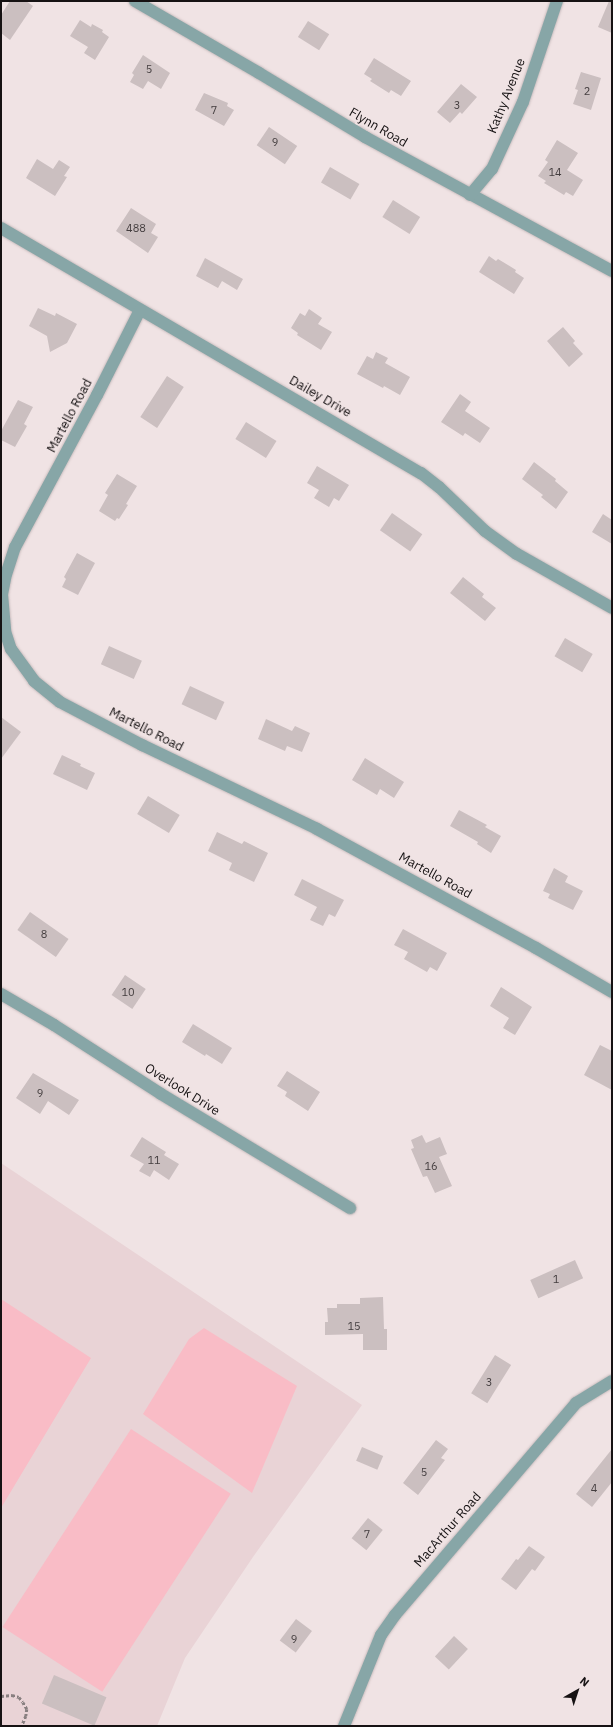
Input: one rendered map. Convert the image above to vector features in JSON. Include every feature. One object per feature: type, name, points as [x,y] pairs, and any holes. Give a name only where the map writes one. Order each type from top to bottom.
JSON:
[{"type":"street","name":"Flynn Road","points":[[136,1],[365,137],[612,271]]},
{"type":"street","name":"Kathy Avenue","points":[[470,195],[492,168],[523,102],[558,1]]},
{"type":"street","name":"Dailey Drive","points":[[1,228],[421,473],[485,531],[517,554],[612,608]]},
{"type":"street","name":"Martello Road","points":[[140,310],[97,395],[15,547],[6,574],[2,594],[5,631],[11,649],[34,681],[60,702],[142,745],[318,829],[536,948],[612,992]]},
{"type":"street","name":"Overlook Drive","points":[[1,994],[54,1025],[161,1094],[350,1208]]},
{"type":"street","name":"MacArthur Road","points":[[344,1726],[381,1635],[395,1615],[576,1404],[612,1381]]},
{"type":"path","points":[[1,1696],[12,1695],[19,1697],[23,1702],[27,1709],[22,1726]]},
{"type":"shaded area","points":[[1,1163],[362,1405],[253,1557],[185,1658],[157,1726],[1,1726]]},
{"type":"shaded area","points":[[1,1299],[91,1358],[1,1508]]},
{"type":"shaded area","points":[[204,1328],[297,1386],[252,1493],[143,1414],[189,1339]]},
{"type":"shaded area","points":[[131,1429],[231,1494],[102,1692],[2,1627]]},
{"type":"building","points":[[10,1],[26,1],[33,6],[10,40],[1,33],[1,15]]},
{"type":"building","points":[[609,1],[612,1],[612,33],[598,27]]},
{"type":"building","points":[[80,20],[91,27],[92,24],[103,30],[102,32],[109,37],[95,60],[84,53],[88,47],[70,36]]},
{"type":"building","points":[[308,21],[329,34],[319,50],[298,37]]},
{"type":"building","points":[[143,55],[170,73],[161,89],[148,81],[143,89],[130,82],[134,75],[132,73]]},
{"type":"building","points":[[374,58],[411,81],[401,96],[391,90],[389,93],[370,81],[372,79],[364,74]]},
{"type":"building","points":[[581,72],[601,78],[591,110],[573,104],[578,90],[575,89]]},
{"type":"building","points":[[461,84],[477,97],[462,114],[460,112],[450,123],[437,112]]},
{"type":"building","points":[[204,93],[228,103],[227,106],[234,110],[224,126],[195,110]]},
{"type":"building","points":[[269,127],[297,146],[285,164],[257,145]]},
{"type":"building","points":[[557,140],[578,153],[567,170],[583,180],[573,196],[566,192],[564,195],[544,183],[546,181],[538,176],[548,162],[545,160]]},
{"type":"building","points":[[37,159],[53,169],[59,160],[70,167],[64,176],[67,177],[55,196],[26,178]]},
{"type":"building","points":[[330,167],[359,184],[350,200],[321,183]]},
{"type":"building","points":[[393,200],[420,217],[410,234],[382,217]]},
{"type":"building","points":[[131,208],[156,224],[151,233],[158,237],[148,253],[116,231]]},
{"type":"building","points":[[489,256],[496,261],[498,259],[516,270],[515,272],[524,278],[514,294],[479,272]]},
{"type":"building","points":[[205,258],[243,279],[237,290],[222,281],[218,288],[196,276]]},
{"type":"building","points":[[38,308],[55,316],[56,313],[77,324],[67,343],[50,352],[47,336],[29,326]]},
{"type":"building","points":[[309,309],[322,318],[318,324],[332,332],[321,350],[297,335],[298,333],[291,328],[300,313],[305,316]]},
{"type":"building","points":[[563,327],[575,341],[573,343],[583,354],[569,367],[547,341]]},
{"type":"building","points":[[376,352],[388,358],[385,363],[410,377],[400,395],[357,374],[367,356],[373,359]]},
{"type":"building","points":[[167,376],[184,387],[157,428],[140,417]]},
{"type":"building","points":[[460,394],[471,402],[465,411],[490,428],[480,443],[465,433],[463,436],[441,422]]},
{"type":"building","points":[[18,400],[33,407],[24,424],[27,426],[15,447],[1,440],[1,431]]},
{"type":"building","points":[[246,422],[277,441],[266,458],[235,439]]},
{"type":"building","points":[[534,462],[556,479],[555,481],[568,492],[556,509],[541,497],[543,495],[522,479]]},
{"type":"building","points":[[317,466],[349,485],[339,501],[334,498],[329,507],[314,498],[319,490],[307,483]]},
{"type":"building","points":[[117,474],[137,486],[126,504],[128,505],[119,519],[117,518],[115,521],[99,511],[108,495],[105,493]]},
{"type":"building","points":[[392,513],[422,534],[410,551],[380,530]]},
{"type":"building","points":[[603,514],[612,520],[612,544],[592,532]]},
{"type":"building","points":[[77,553],[95,563],[78,595],[62,587],[66,579],[64,577]]},
{"type":"building","points":[[463,577],[484,594],[482,597],[496,608],[485,621],[450,593]]},
{"type":"building","points":[[565,638],[593,654],[582,672],[554,656]]},
{"type":"building","points":[[109,646],[142,661],[134,679],[101,664]]},
{"type":"building","points":[[190,686],[224,702],[216,720],[182,704]]},
{"type":"building","points":[[1,717],[21,732],[1,759]]},
{"type":"building","points":[[266,719],[292,731],[295,726],[310,733],[302,752],[287,746],[285,751],[258,739]]},
{"type":"building","points":[[62,755],[95,773],[87,790],[53,774]]},
{"type":"building","points":[[365,758],[404,782],[394,798],[380,789],[377,795],[352,780]]},
{"type":"building","points":[[148,796],[180,815],[169,833],[137,814]]},
{"type":"building","points":[[459,810],[487,825],[485,827],[501,836],[491,853],[477,844],[478,842],[450,826]]},
{"type":"building","points":[[217,832],[242,844],[244,841],[268,853],[254,882],[229,870],[232,863],[208,851]]},
{"type":"building","points":[[554,868],[568,876],[565,882],[583,891],[573,910],[548,898],[550,894],[543,891]]},
{"type":"building","points":[[302,879],[344,900],[335,917],[329,914],[323,926],[310,920],[317,907],[294,895]]},
{"type":"building","points":[[30,912],[69,939],[56,957],[17,930]]},
{"type":"building","points":[[403,929],[447,953],[437,971],[430,967],[427,972],[404,959],[408,952],[394,945]]},
{"type":"building","points":[[125,975],[146,989],[132,1009],[112,995]]},
{"type":"building","points":[[501,987],[532,1007],[515,1035],[503,1028],[509,1018],[490,1006]]},
{"type":"building","points":[[193,1024],[232,1048],[222,1064],[182,1042]]},
{"type":"building","points":[[600,1045],[612,1051],[612,1090],[584,1075]]},
{"type":"building","points":[[287,1071],[320,1092],[308,1111],[285,1096],[287,1092],[277,1086]]},
{"type":"building","points":[[33,1073],[79,1100],[69,1115],[48,1101],[40,1114],[16,1098]]},
{"type":"building","points":[[422,1135],[426,1143],[440,1137],[447,1154],[439,1157],[452,1186],[435,1193],[427,1176],[423,1177],[411,1149],[414,1148],[411,1140]]},
{"type":"building","points":[[142,1137],[166,1152],[164,1155],[179,1164],[169,1180],[154,1170],[150,1177],[139,1171],[144,1164],[130,1156]]},
{"type":"building","points":[[575,1260],[583,1278],[538,1298],[530,1280]]},
{"type":"building","points":[[383,1297],[384,1329],[387,1329],[387,1350],[363,1350],[363,1334],[325,1335],[325,1322],[328,1322],[327,1308],[337,1308],[337,1304],[360,1304],[360,1298]]},
{"type":"building","points":[[495,1355],[511,1365],[487,1403],[471,1393]]},
{"type":"building","points":[[436,1440],[448,1449],[441,1458],[445,1460],[418,1495],[403,1483]]},
{"type":"building","points":[[362,1447],[383,1456],[377,1470],[356,1461]]},
{"type":"building","points":[[612,1449],[612,1482],[592,1507],[576,1494]]},
{"type":"building","points":[[368,1518],[383,1530],[366,1550],[352,1538]]},
{"type":"building","points":[[529,1546],[545,1557],[535,1571],[532,1569],[516,1590],[501,1579],[516,1559],[518,1560]]},
{"type":"building","points":[[296,1619],[312,1631],[296,1653],[280,1641]]},
{"type":"building","points":[[454,1636],[468,1649],[449,1669],[435,1656]]},
{"type":"building","points":[[54,1675],[106,1697],[94,1726],[42,1704]]}]
